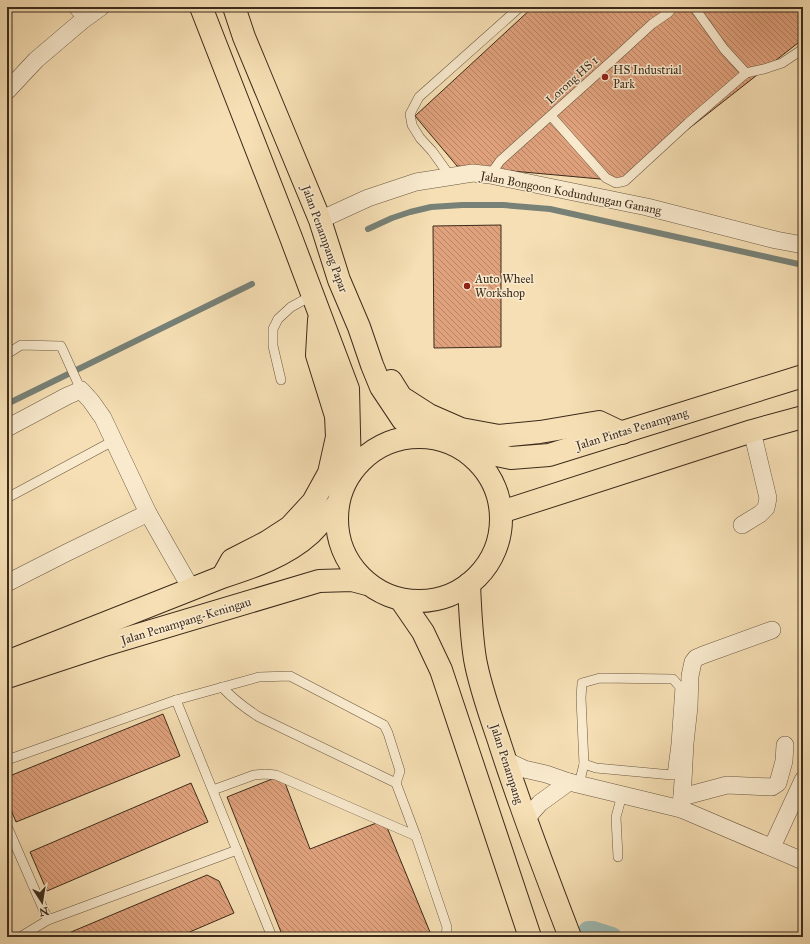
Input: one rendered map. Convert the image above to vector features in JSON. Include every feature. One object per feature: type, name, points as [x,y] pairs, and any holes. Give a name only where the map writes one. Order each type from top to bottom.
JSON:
[{"type":"main road","points":[[201,7],[348,389],[350,474]]},
{"type":"main road","name":"Jalan Penampang Papar","points":[[234,7],[244,37],[320,220],[339,280],[359,327],[381,387],[403,420],[453,445]]},
{"type":"main road","points":[[222,578],[232,560],[267,542],[290,527],[313,502],[329,473],[337,437],[336,416],[317,356],[316,305]]},
{"type":"main road","points":[[359,327],[401,397],[429,415],[461,429],[499,436],[540,432],[599,422],[622,433]]},
{"type":"main road","name":"Jalan Pintas Penampang","points":[[453,445],[512,458],[549,455],[803,376]]},
{"type":"main road","points":[[501,512],[752,431],[803,417]]},
{"type":"main road","points":[[421,437],[453,445],[480,464],[494,486],[501,512],[499,539],[488,564],[469,584],[448,596],[425,601],[401,600],[367,584],[352,568],[341,548],[336,526],[338,504],[342,488],[350,474],[369,454],[393,441],[421,437]]},
{"type":"main road","name":"Jalan Penampang-Keningau","points":[[9,673],[192,590],[249,569],[287,551],[309,534],[338,504]]},
{"type":"main road","name":"Jalan Penampang-Keningau","points":[[9,673],[319,581],[352,580],[367,584]]},
{"type":"main road","name":"Jalan Penampang","points":[[469,584],[471,630],[484,696],[525,820],[570,937]]},
{"type":"main road","points":[[401,600],[423,632],[441,670],[530,937]]},
{"type":"street","points":[[7,91],[77,13],[101,7]]},
{"type":"street","name":"Jalan Bongoon Kodundungan Ganang","points":[[320,220],[368,198],[416,182],[473,173],[490,175],[647,207],[776,240],[803,245]]},
{"type":"street","points":[[7,428],[81,390],[103,418],[148,513],[192,590]]},
{"type":"street","points":[[742,525],[760,514],[766,508],[768,498],[752,431]]},
{"type":"street","points":[[7,583],[66,552],[148,513]]},
{"type":"street","points":[[681,803],[690,676],[693,662],[696,658],[703,655],[772,630]]},
{"type":"street","points":[[681,803],[726,785],[772,787],[778,783],[784,761],[785,745]]},
{"type":"street","points":[[505,760],[524,768],[574,783],[622,795],[681,803],[803,861]]},
{"type":"street","points":[[772,847],[803,780]]},
{"type":"street","points":[[525,820],[540,803],[574,783]]},
{"type":"lane","points":[[450,176],[432,151],[420,138],[412,125],[410,114],[419,97],[520,7]]},
{"type":"lane","name":"Lorong HS 1","points":[[490,175],[500,161],[673,7]]},
{"type":"lane","points":[[694,7],[724,49],[746,72]]},
{"type":"lane","points":[[551,116],[606,178],[616,183],[625,180],[746,72],[764,69],[782,63],[803,48]]},
{"type":"lane","points":[[281,380],[272,346],[272,329],[278,319],[291,307],[316,305]]},
{"type":"lane","points":[[7,354],[21,345],[61,346],[81,390]]},
{"type":"lane","points":[[7,498],[113,441]]},
{"type":"lane","points":[[7,760],[176,700],[259,677],[290,676],[384,725],[400,771],[396,783],[447,927],[446,937]]},
{"type":"lane","points":[[574,783],[584,764],[581,698],[582,683],[600,678],[673,679],[680,688],[672,775],[596,768],[584,764]]},
{"type":"lane","points":[[222,687],[232,698],[258,716],[396,783]]},
{"type":"lane","points":[[176,700],[272,937]]},
{"type":"lane","points":[[212,790],[254,775],[276,775],[416,836]]},
{"type":"lane","points":[[618,857],[616,817],[622,795]]},
{"type":"lane","points":[[7,826],[48,920]]},
{"type":"lane","points":[[20,937],[48,920],[237,850]]},
{"type":"water","points":[[591,925],[610,930],[626,937],[595,937]]},
{"type":"building","name":"HS Industrial Park","points":[[533,7],[801,7],[803,10],[803,39],[622,181],[457,166],[415,116]]},
{"type":"building","name":"Auto Wheel Workshop","points":[[501,225],[501,347],[434,348],[433,226]]},
{"type":"building","points":[[163,714],[180,756],[16,822],[7,800],[7,777]]},
{"type":"building","points":[[282,775],[310,849],[384,820],[432,937],[283,937],[227,797]]},
{"type":"building","points":[[191,783],[208,822],[47,891],[30,852]]},
{"type":"building","points":[[207,875],[219,881],[234,913],[178,937],[73,937],[71,932]]},
{"type":"waterway","points":[[368,229],[392,218],[431,207],[503,205],[550,209],[803,265]]},
{"type":"waterway","points":[[7,404],[252,284]]},
{"type":"waterway","points":[[588,931],[593,931],[612,937]]},
{"type":"place","name":"HS Industrial Park","points":[[605,77]]},
{"type":"place","name":"Auto Wheel Workshop","points":[[467,286]]}]
